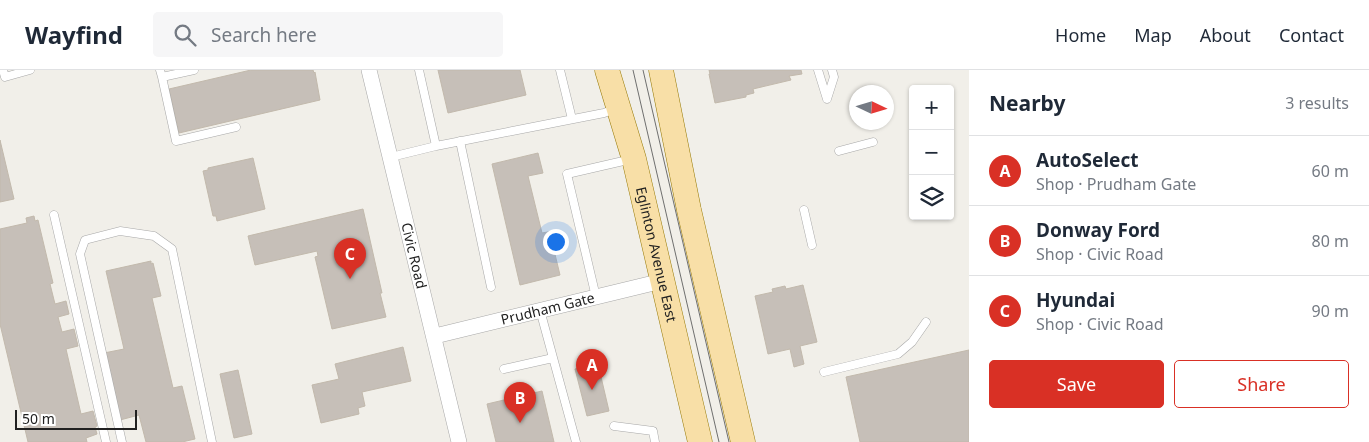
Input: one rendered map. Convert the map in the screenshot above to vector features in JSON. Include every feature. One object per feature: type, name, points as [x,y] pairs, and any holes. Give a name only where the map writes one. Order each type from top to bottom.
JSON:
[{"type":"main road","name":"Eglinton Avenue East","points":[[607,70],[634,159],[700,442]]},
{"type":"main road","points":[[660,70],[687,201],[743,442]]},
{"type":"street","name":"Civic Road","points":[[370,70],[460,442]]},
{"type":"street","name":"Prudham Gate","points":[[435,336],[662,281]]},
{"type":"lane","points":[[3,70],[5,77],[30,70]]},
{"type":"lane","points":[[194,70],[161,74],[176,141],[236,127]]},
{"type":"lane","points":[[419,70],[436,146]]},
{"type":"lane","points":[[560,70],[572,119]]},
{"type":"lane","points":[[818,70],[827,99],[834,77],[832,70]]},
{"type":"lane","points":[[391,157],[460,141],[604,113],[619,107]]},
{"type":"lane","points":[[460,141],[491,287]]},
{"type":"lane","points":[[839,151],[873,142]]},
{"type":"lane","points":[[596,297],[567,174],[634,159]]},
{"type":"lane","points":[[804,210],[812,245]]},
{"type":"lane","points":[[54,215],[106,442]]},
{"type":"lane","points":[[122,442],[80,254],[85,240],[120,231],[154,236],[172,249],[212,442]]},
{"type":"lane","points":[[540,310],[576,442]]},
{"type":"lane","points":[[824,372],[898,354],[912,342],[926,322]]},
{"type":"lane","points":[[504,369],[553,358]]},
{"type":"lane","points":[[614,426],[653,430],[656,442]]},
{"type":"building","points":[[251,70],[313,70],[320,100],[179,133],[169,89]]},
{"type":"building","points":[[438,70],[520,70],[526,95],[448,113]]},
{"type":"building","points":[[709,70],[801,70],[802,74],[789,76],[791,80],[753,89],[754,93],[746,95],[746,97],[715,103]]},
{"type":"building","points":[[0,140],[14,199],[0,202]]},
{"type":"building","points":[[538,153],[543,173],[528,176],[542,233],[553,231],[556,245],[553,246],[560,275],[520,285],[492,164]]},
{"type":"building","points":[[253,158],[265,209],[217,221],[216,216],[213,216],[203,171],[208,170],[208,168]]},
{"type":"building","points":[[363,209],[386,317],[332,329],[315,257],[318,256],[317,251],[255,265],[248,236]]},
{"type":"building","points":[[34,216],[35,221],[38,220],[53,283],[50,284],[55,304],[66,301],[69,314],[58,317],[62,332],[74,329],[78,346],[66,349],[81,414],[93,411],[97,426],[95,427],[97,434],[86,438],[87,442],[28,442],[0,324],[0,229],[27,223],[26,218]]},
{"type":"building","points":[[151,261],[161,296],[152,298],[173,388],[182,386],[195,439],[182,442],[146,442],[139,415],[120,420],[104,353],[124,349],[106,271]]},
{"type":"building","points":[[803,285],[817,342],[800,346],[804,364],[794,367],[790,349],[768,354],[755,296],[773,292],[772,289],[785,286],[786,289]]},
{"type":"building","points":[[403,347],[411,381],[362,392],[365,406],[358,408],[359,414],[321,423],[312,385],[339,379],[335,364]]},
{"type":"building","points":[[969,350],[969,442],[860,442],[846,377]]},
{"type":"building","points":[[598,364],[609,411],[587,416],[575,369]]},
{"type":"building","points":[[238,370],[252,434],[234,438],[220,374]]},
{"type":"building","points":[[542,391],[554,442],[496,442],[487,404]]},
{"type":"tram line","points":[[633,70],[719,442]]},
{"type":"tram line","points":[[643,70],[729,442]]},
{"type":"place","name":"Hyundai","points":[[350,279]]},
{"type":"place","name":"AutoSelect","points":[[592,390]]},
{"type":"place","name":"Donway Ford","points":[[520,423]]}]
